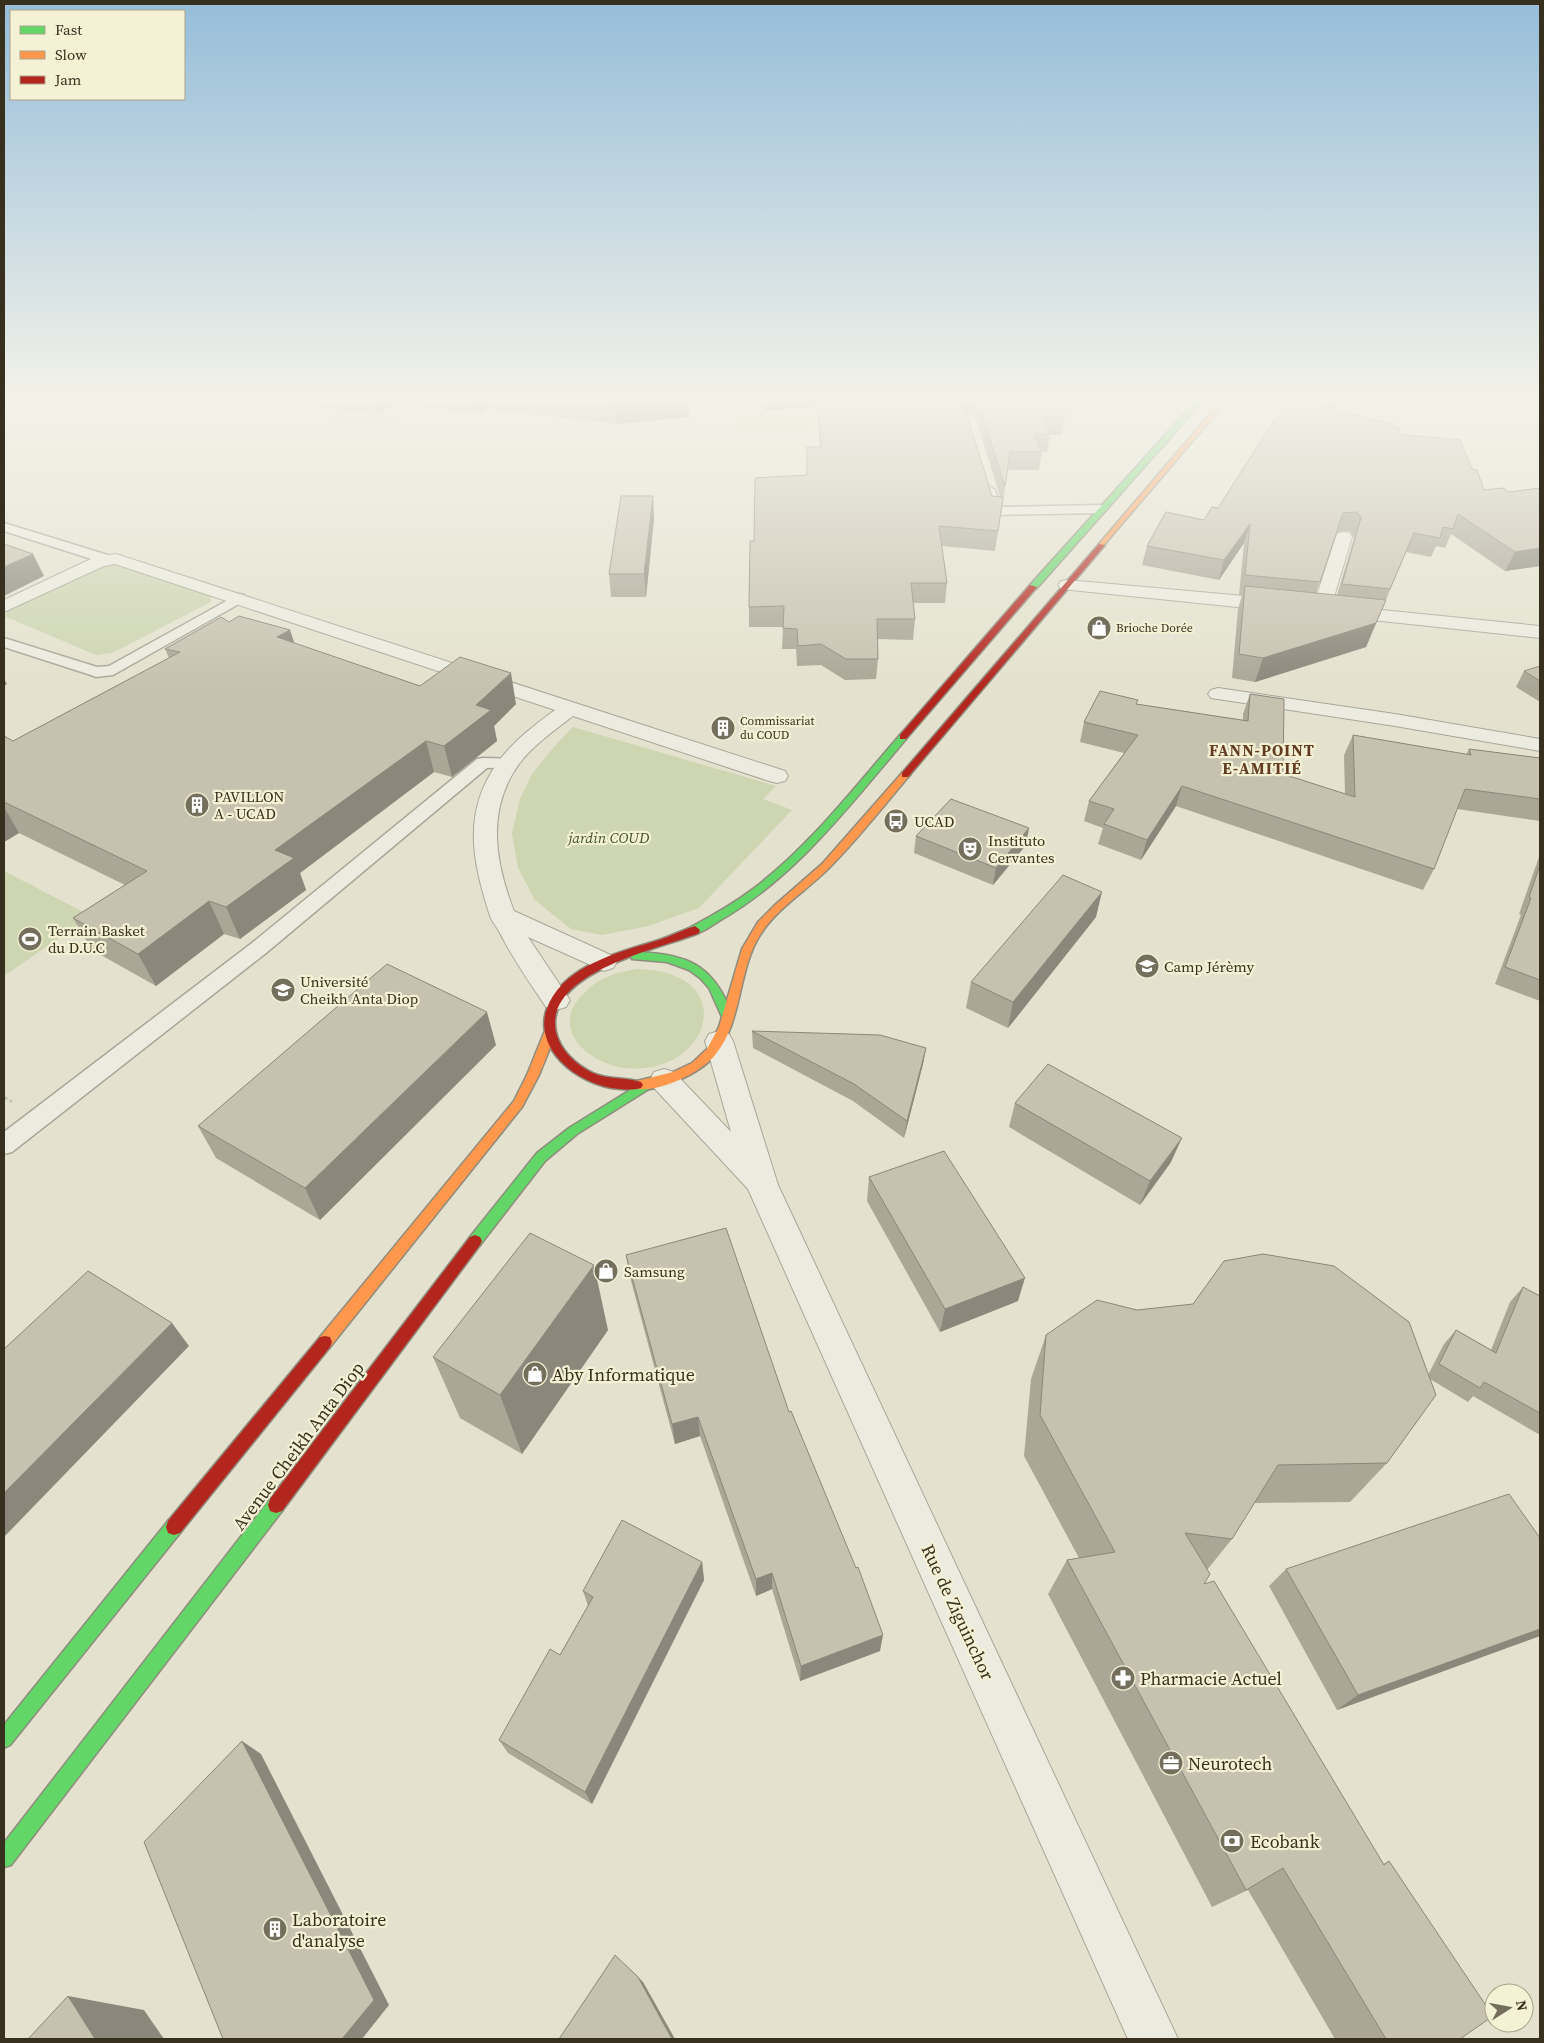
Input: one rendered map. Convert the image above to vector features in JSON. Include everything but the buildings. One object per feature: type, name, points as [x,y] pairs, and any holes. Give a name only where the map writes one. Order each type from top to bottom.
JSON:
[{"type":"main road","points":[[1113,497],[1101,509],[801,854],[757,894],[688,933],[612,960],[579,975],[569,984],[556,1000],[550,1014],[550,1034],[554,1045],[570,1066],[581,1073],[605,1082],[621,1085],[656,1082],[680,1074],[704,1060],[723,1027],[745,949],[757,931],[782,904],[827,864],[978,691],[1142,497]]},
{"type":"main road","points":[[612,960],[652,956],[670,958],[698,970],[716,986],[721,994],[723,1027]]},
{"type":"main road","points":[[4,1738],[94,1625],[485,1147],[518,1104],[533,1076],[550,1034]]},
{"type":"main road","name":"Avenue Cheikh Anta Diop","points":[[4,1858],[158,1660],[541,1157],[573,1131],[656,1082]]},
{"type":"street","points":[[1321,610],[1344,537]]},
{"type":"street","points":[[4,607],[100,562],[116,559],[777,776]]},
{"type":"street","points":[[1067,585],[1540,632]]},
{"type":"street","points":[[1218,694],[1539,744]]},
{"type":"street","points":[[556,1000],[529,964],[502,915],[490,877],[484,840],[485,816],[493,789],[509,763],[553,721],[571,708]]},
{"type":"street","points":[[502,915],[612,960]]},
{"type":"street","points":[[723,1027],[762,1184]]},
{"type":"street","points":[[656,1082],[762,1184]]},
{"type":"street","name":"Rue de Ziguinchor","points":[[762,1184],[1153,2039]]},
{"type":"lane","points":[[996,497],[996,511],[1101,509]]},
{"type":"lane","points":[[4,527],[109,560]]},
{"type":"lane","points":[[4,642],[96,672],[104,672],[113,670],[239,598]]},
{"type":"lane","points":[[4,1146],[259,948],[483,763],[509,763]]},
{"type":"green space","points":[[115,563],[211,595],[211,602],[112,653],[96,655],[4,616],[9,609],[102,565]]},
{"type":"green space","name":"jardin COUD","points":[[573,727],[776,786],[763,799],[792,810],[699,908],[648,926],[602,935],[571,929],[535,900],[518,868],[512,833],[520,799],[532,774]]},
{"type":"green space","name":"Terrain Basket du D.U.C","points":[[4,871],[91,916],[4,976]]},
{"type":"green space","points":[[637,969],[670,974],[692,987],[702,1004],[703,1023],[695,1041],[678,1057],[655,1066],[625,1068],[611,1065],[585,1051],[576,1041],[571,1029],[570,1017],[575,1004],[591,986],[610,976]]},
{"type":"traffic: fast","points":[[1033,587],[1113,497]]},
{"type":"traffic: fast","points":[[695,930],[727,912],[784,869],[833,819],[903,737]]},
{"type":"traffic: fast","points":[[636,956],[667,958],[693,967],[713,985],[726,1014]]},
{"type":"traffic: fast","points":[[475,1241],[541,1157],[573,1131],[648,1084]]},
{"type":"traffic: fast","points":[[4,1858],[276,1505]]},
{"type":"traffic: fast","points":[[4,1739],[174,1527]]},
{"type":"traffic: slow","points":[[1101,545],[1142,497]]},
{"type":"traffic: slow","points":[[637,1085],[677,1076],[696,1066],[711,1052],[719,1040],[724,1027],[748,949],[762,925],[779,907],[825,866],[905,775]]},
{"type":"traffic: slow","points":[[325,1342],[518,1104],[533,1075],[550,1033]]},
{"type":"traffic: jam","points":[[905,775],[1101,545]]},
{"type":"traffic: jam","points":[[903,737],[1033,587]]},
{"type":"traffic: jam","points":[[637,1085],[597,1080],[571,1065],[560,1054],[554,1044],[549,1022],[550,1016],[558,998],[571,983],[589,971],[633,952],[677,938],[695,930]]},
{"type":"traffic: jam","points":[[276,1505],[475,1241]]},
{"type":"traffic: jam","points":[[174,1527],[325,1342]]},
{"type":"place","name":"Brioche Dorée","points":[[1099,628]]},
{"type":"place","name":"Commissariat du COUD","points":[[723,728]]},
{"type":"place","name":"PAVILLON A - UCAD","points":[[197,805]]},
{"type":"place","name":"UCAD","points":[[896,821]]},
{"type":"place","name":"Instituto Cervantes","points":[[970,849]]},
{"type":"place","name":"Terrain Basket du D.U.C","points":[[30,939]]},
{"type":"place","name":"Camp Jérèmy","points":[[1147,966]]},
{"type":"place","name":"Université Cheikh Anta Diop","points":[[283,990]]},
{"type":"place","name":"Samsung","points":[[606,1271]]},
{"type":"place","name":"Aby Informatique","points":[[535,1374]]},
{"type":"place","name":"Pharmacie Actuel","points":[[1123,1678]]},
{"type":"place","name":"Neurotech","points":[[1171,1763]]},
{"type":"place","name":"Ecobank","points":[[1232,1841]]},
{"type":"place","name":"Laboratoire d'analyse","points":[[275,1929]]},
{"type":"district","name":"FANN-POINT E-AMITIÉ","points":[[1262,759]]}]
